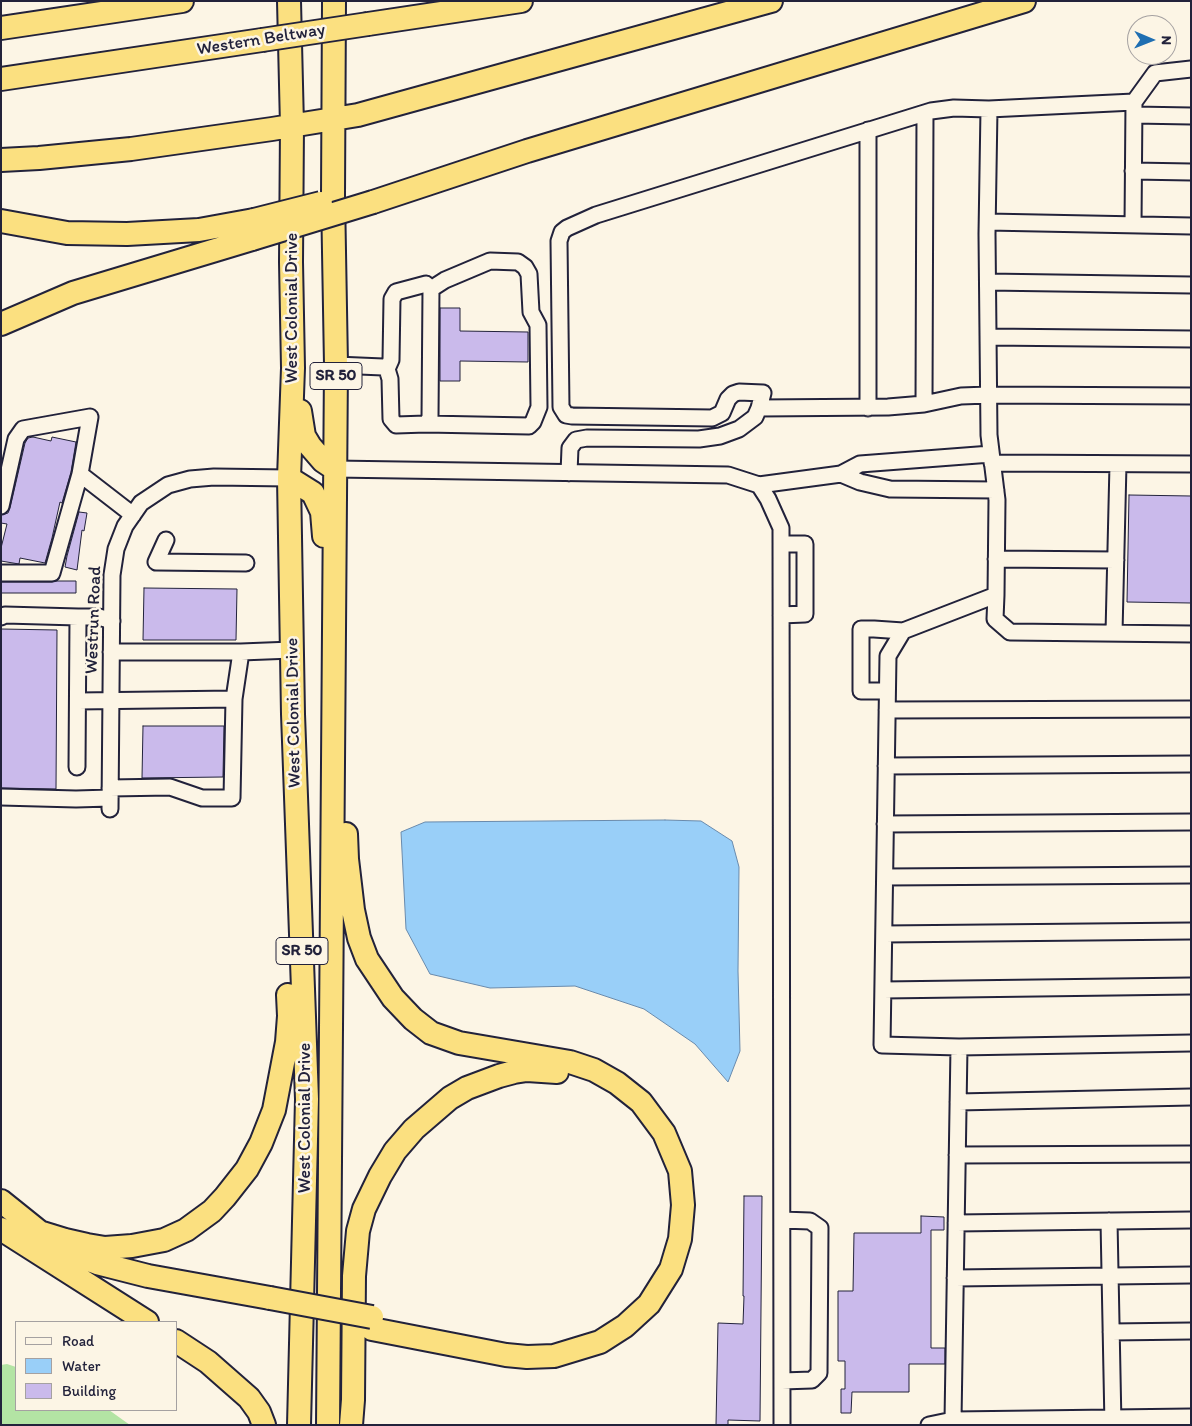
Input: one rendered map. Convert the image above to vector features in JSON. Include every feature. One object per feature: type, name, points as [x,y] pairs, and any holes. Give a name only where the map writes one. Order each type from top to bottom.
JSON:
[{"type":"highway","points":[[1,28],[182,1]]},
{"type":"highway","name":"West Colonial Drive","points":[[289,1],[292,126],[291,262],[293,368],[289,478],[293,714],[307,1099],[299,1425]]},
{"type":"highway","name":"West Colonial Drive","points":[[328,1425],[336,366],[333,119],[334,1]]},
{"type":"highway","name":"Western Beltway","points":[[1,79],[521,1]]},
{"type":"highway","points":[[1,160],[131,149],[333,119],[366,112],[771,1]]},
{"type":"highway","points":[[1,324],[73,293],[253,230],[527,151],[1024,1]]},
{"type":"highway","points":[[1,221],[67,232],[127,234],[198,230],[253,230]]},
{"type":"highway","points":[[293,368],[304,436],[323,461],[335,469]]},
{"type":"highway","points":[[289,478],[313,493],[322,512],[327,591],[334,626],[347,859],[353,910],[359,938],[367,959],[393,998],[413,1019],[431,1033],[459,1043],[570,1062],[594,1070],[617,1083],[641,1102],[664,1133],[680,1171],[683,1206],[680,1239],[671,1269],[650,1304],[625,1326],[600,1342],[554,1356],[527,1357],[506,1355],[372,1323]]},
{"type":"highway","points":[[38,1232],[65,1240],[105,1248],[132,1246],[164,1240],[186,1230],[212,1211],[247,1169],[261,1143],[274,1110],[287,1042],[289,1016],[282,810],[293,714]]},
{"type":"highway","points":[[1,1201],[57,1246],[78,1256],[120,1270],[270,1304],[372,1323],[529,1346],[567,1342],[590,1334],[614,1320],[640,1298],[654,1278],[667,1247],[672,1212],[671,1188],[661,1153],[637,1115],[622,1101],[588,1080],[570,1074],[549,1070],[527,1070],[499,1076],[467,1088],[450,1098],[414,1129],[395,1152],[380,1176],[364,1209],[358,1231],[354,1276],[353,1400],[351,1425]]},
{"type":"highway","points":[[1,1229],[145,1321]]},
{"type":"highway","points":[[59,1265],[119,1282],[270,1304]]},
{"type":"highway","points":[[178,1342],[208,1362],[249,1398],[259,1412],[264,1425]]},
{"type":"street","points":[[1133,225],[1134,109],[1155,73],[1191,69]]},
{"type":"street","points":[[569,474],[570,448],[573,443],[581,438],[710,438],[738,429],[755,417],[763,393],[739,392],[733,394],[728,399],[722,413],[712,418],[566,415],[562,407],[559,241],[562,232],[567,228],[596,215],[943,108],[1134,109],[1191,116]]},
{"type":"street","points":[[989,109],[988,435],[997,500],[995,619],[1010,632],[1191,634]]},
{"type":"street","points":[[924,404],[925,112]]},
{"type":"street","points":[[868,130],[868,408]]},
{"type":"street","points":[[1133,171],[1191,172]]},
{"type":"street","points":[[988,222],[1191,226]]},
{"type":"street","points":[[426,424],[430,418],[431,289],[426,284],[396,292],[392,300],[391,360],[387,369],[390,379],[391,419],[396,425],[529,426],[533,422],[539,408],[539,332],[538,325],[531,312],[529,274],[525,267],[518,262],[490,261],[445,280],[431,289]]},
{"type":"street","points":[[988,282],[1191,284]]},
{"type":"street","points":[[988,337],[1191,339]]},
{"type":"street","points":[[336,366],[383,367],[387,369]]},
{"type":"street","points":[[759,408],[868,408],[924,404],[961,396],[988,395],[1191,396]]},
{"type":"street","points":[[1,506],[16,439],[23,429],[90,416],[80,474],[52,573],[1,573]]},
{"type":"street","points":[[335,469],[728,475],[759,485],[841,474],[860,464],[992,459],[1118,464],[1191,464]]},
{"type":"street","points":[[1114,633],[1118,464]]},
{"type":"street","points":[[80,474],[133,515]]},
{"type":"street","points":[[841,474],[860,482],[890,489],[996,490]]},
{"type":"street","name":"Westrun Road","points":[[110,798],[112,575],[116,549],[125,526],[142,503],[168,485],[190,479],[214,477],[289,478]]},
{"type":"street","points":[[759,485],[768,499],[781,528],[782,1425]]},
{"type":"street","points":[[166,540],[156,562],[246,563]]},
{"type":"street","points":[[781,544],[806,544],[805,614],[781,615]]},
{"type":"street","points":[[996,559],[1116,560]]},
{"type":"street","points":[[887,691],[861,691],[861,629],[903,631],[996,595]]},
{"type":"street","points":[[1,617],[99,617],[112,621]]},
{"type":"street","points":[[77,767],[78,617]]},
{"type":"street","points":[[903,631],[888,656],[882,1045],[958,1047],[1191,1044]]},
{"type":"street","points":[[111,652],[292,650]]},
{"type":"street","points":[[1,797],[110,798],[170,786],[202,798],[232,798],[234,700],[241,652]]},
{"type":"street","points":[[78,701],[234,700]]},
{"type":"street","points":[[887,710],[1191,709]]},
{"type":"street","points":[[886,766],[1191,764]]},
{"type":"street","points":[[886,824],[1191,822]]},
{"type":"street","points":[[885,877],[1191,875]]},
{"type":"street","points":[[884,934],[1191,931]]},
{"type":"street","points":[[883,990],[1191,986]]},
{"type":"street","points":[[953,1420],[958,1047]]},
{"type":"street","points":[[958,1102],[1191,1097]]},
{"type":"street","points":[[957,1155],[1191,1154]]},
{"type":"street","points":[[782,1220],[810,1222],[820,1228],[819,1373],[812,1380],[782,1381]]},
{"type":"street","points":[[956,1222],[1191,1220]]},
{"type":"street","points":[[1108,1221],[1112,1421]]},
{"type":"street","points":[[955,1278],[1191,1275]]},
{"type":"street","points":[[1111,1332],[1191,1331]]},
{"type":"street","points":[[929,1425],[953,1420],[1112,1421],[1191,1417]]},
{"type":"green space","points":[[7,1364],[15,1367],[15,1411],[110,1411],[130,1425],[1,1425],[1,1365]]},
{"type":"water","points":[[701,821],[732,841],[739,867],[738,971],[740,1051],[728,1082],[695,1044],[644,1009],[575,986],[490,988],[430,974],[406,929],[401,832],[425,822]]},
{"type":"building","points":[[440,308],[460,308],[460,331],[528,332],[528,362],[460,361],[460,381],[440,381]]},
{"type":"building","points":[[33,437],[51,441],[52,437],[76,442],[71,472],[62,503],[60,502],[45,563],[20,558],[19,564],[1,561],[1,548],[7,524],[1,523],[1,515],[8,513],[25,443],[28,438]]},
{"type":"building","points":[[1129,495],[1191,496],[1191,603],[1127,602]]},
{"type":"building","points":[[79,512],[87,513],[84,531],[82,530],[77,570],[65,567]]},
{"type":"building","points":[[76,581],[76,593],[1,593],[1,582]]},
{"type":"building","points":[[144,588],[237,589],[236,640],[143,640]]},
{"type":"building","points":[[1,629],[57,630],[56,789],[1,788]]},
{"type":"building","points":[[143,726],[224,726],[223,777],[142,778]]},
{"type":"building","points":[[744,1196],[762,1196],[760,1421],[728,1420],[728,1425],[716,1425],[718,1323],[743,1324]]},
{"type":"building","points":[[921,1216],[944,1217],[944,1230],[931,1230],[931,1348],[945,1348],[945,1364],[909,1364],[909,1392],[852,1392],[851,1413],[841,1413],[841,1389],[845,1389],[845,1361],[838,1361],[838,1291],[853,1291],[854,1233],[921,1233]]}]
